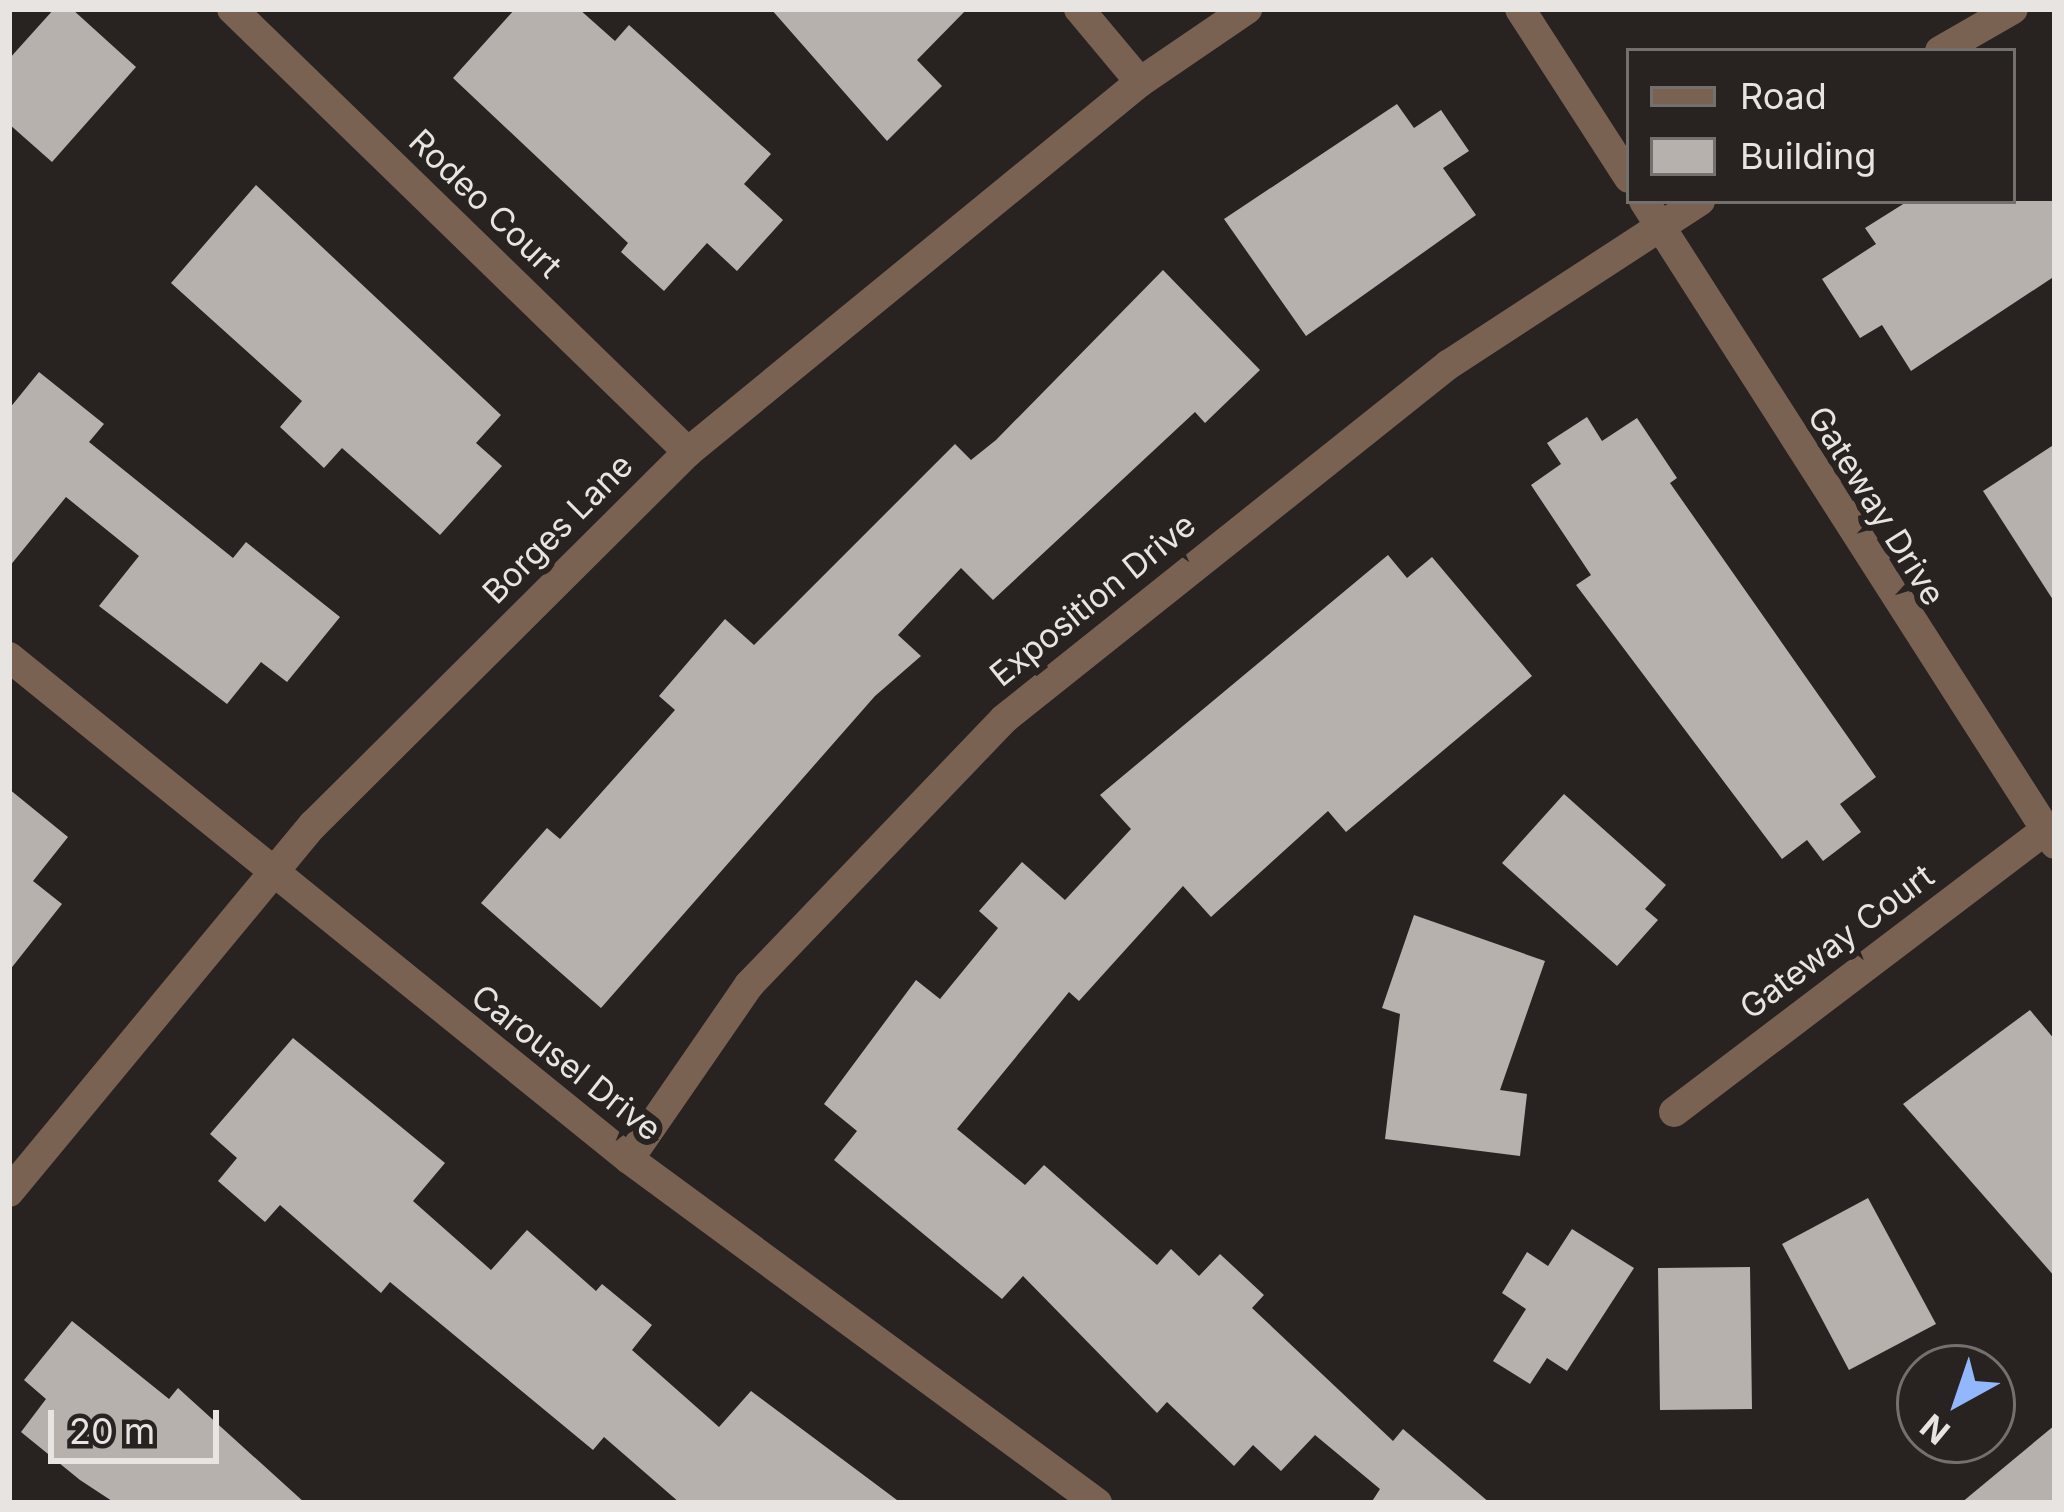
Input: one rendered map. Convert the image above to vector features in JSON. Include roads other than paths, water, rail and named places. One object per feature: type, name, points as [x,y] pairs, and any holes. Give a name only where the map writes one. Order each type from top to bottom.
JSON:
[{"type":"street","name":"Rodeo Court","points":[[232,9],[688,452]]},
{"type":"street","points":[[1079,9],[1140,82]]},
{"type":"street","name":"Borges Lane","points":[[9,1192],[270,875],[688,452],[1140,82],[1247,9]]},
{"type":"street","points":[[1520,9],[1626,173]]},
{"type":"street","points":[[1945,48],[2013,9]]},
{"type":"street","name":"Exposition Drive","points":[[629,1159],[749,985],[1004,719],[1448,365],[1652,214],[1689,204]]},
{"type":"street","name":"Gateway Drive","points":[[1652,214],[2050,837]]},
{"type":"street","name":"Carousel Drive","points":[[9,657],[270,875],[629,1159],[1097,1503]]},
{"type":"street","name":"Gateway Court","points":[[1674,1112],[2050,837]]}]
